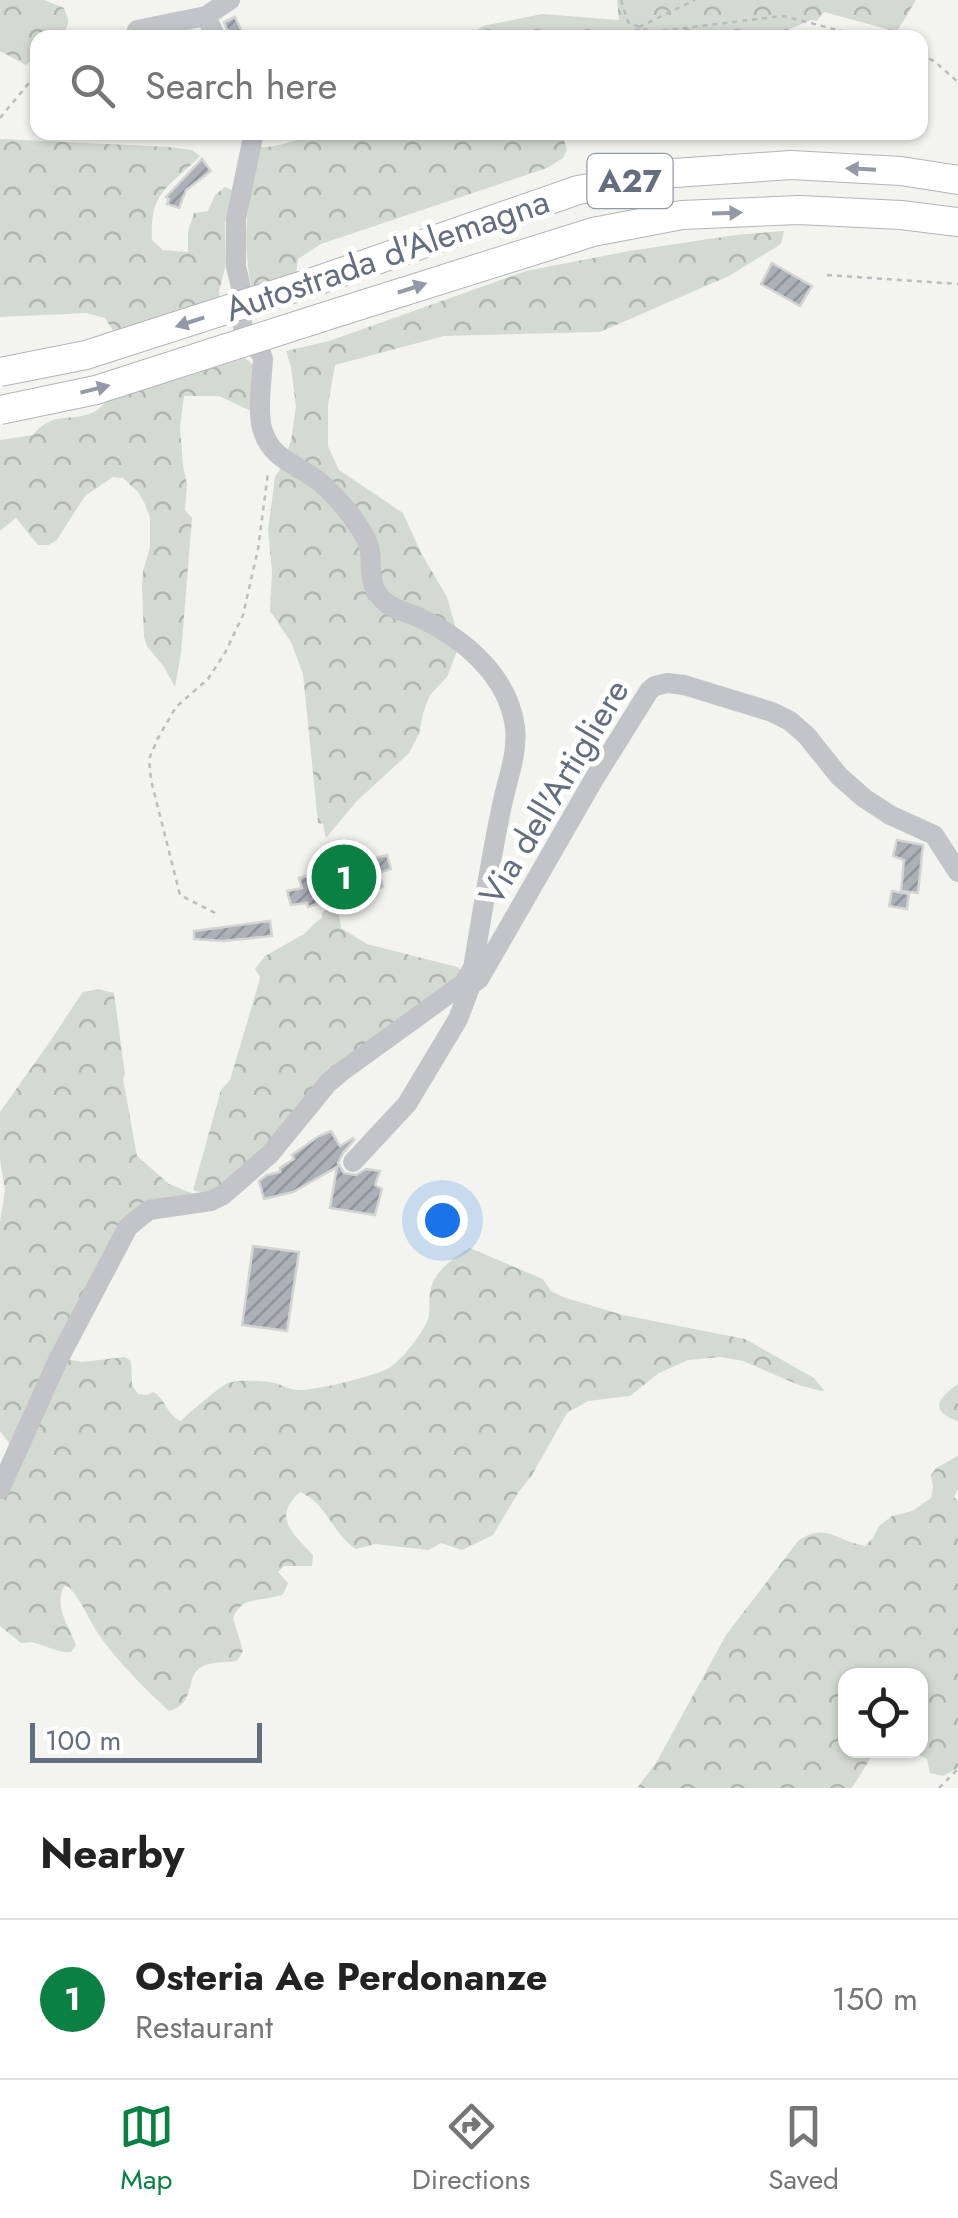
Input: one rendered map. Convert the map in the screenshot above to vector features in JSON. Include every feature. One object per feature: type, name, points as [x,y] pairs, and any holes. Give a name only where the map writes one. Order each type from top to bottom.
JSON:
[{"type":"highway","name":"Autostrada d'Alemagna","points":[[0,372],[86,355],[578,190],[674,173],[792,165],[902,171],[958,180]]},
{"type":"highway","name":"Autostrada d'Alemagna","points":[[0,410],[96,390],[593,232],[682,214],[799,210],[958,222]]},
{"type":"street","points":[[137,30],[206,16],[230,0]]},
{"type":"street","points":[[206,16],[212,30]]},
{"type":"street","points":[[252,140],[236,219],[236,266],[242,292],[238,310],[247,340],[264,360],[262,428],[274,451],[322,484],[358,525],[370,549],[369,568],[380,599],[446,632],[470,650],[496,676],[515,728],[513,766],[501,806],[473,968],[458,1019],[407,1104],[353,1162]]},
{"type":"street","name":"Via dell'Artigliere","points":[[468,984],[479,979],[594,778],[655,686],[684,685],[790,721],[864,798],[934,835],[958,872]]},
{"type":"street","points":[[0,1488],[58,1360],[128,1226],[149,1210],[211,1201],[223,1195],[270,1154],[340,1072],[468,984]]},
{"type":"path","points":[[621,0],[628,22],[644,30]]},
{"type":"path","points":[[639,28],[695,0]]},
{"type":"path","points":[[674,30],[783,16],[838,30]]},
{"type":"path","points":[[928,58],[958,82]]},
{"type":"path","points":[[0,118],[30,82]]},
{"type":"path","points":[[827,275],[958,284]]},
{"type":"path","points":[[215,914],[180,896],[148,759],[176,707],[208,679],[243,616],[274,451]]},
{"type":"path","points":[[939,1788],[958,1769]]},
{"type":"green space","points":[[0,0],[44,0],[64,8],[68,19],[65,30],[30,30],[30,61],[26,65],[0,51]]},
{"type":"green space","points":[[617,0],[916,0],[898,30],[824,12],[817,21],[787,30],[477,30],[542,14],[619,20]]},
{"type":"green space","points":[[0,139],[192,150],[200,156],[158,200],[152,240],[163,250],[188,252],[188,231],[194,213],[208,211],[215,195],[225,187],[232,190],[225,224],[226,264],[220,301],[115,334],[105,318],[86,313],[0,317]]},
{"type":"green space","points":[[296,140],[564,140],[567,150],[563,158],[547,168],[321,244],[298,259],[296,274],[252,289],[246,235],[258,147]]},
{"type":"green space","points":[[784,231],[781,244],[729,276],[600,332],[444,336],[335,365],[328,405],[328,446],[339,470],[403,513],[447,597],[460,643],[447,677],[430,695],[409,753],[356,802],[326,838],[323,824],[318,823],[303,674],[291,642],[270,611],[268,530],[275,477],[291,441],[296,406],[286,351],[329,341],[526,271],[629,251]]},
{"type":"green space","points":[[245,358],[257,368],[261,416],[219,396],[184,396],[180,427],[187,484],[185,510],[192,518],[175,687],[144,637],[142,587],[150,547],[150,518],[138,492],[123,478],[113,477],[85,496],[56,541],[48,545],[38,545],[16,518],[0,531],[0,440],[33,435],[48,422],[86,415],[107,401]]},
{"type":"green space","points":[[330,905],[338,908],[341,928],[367,944],[463,971],[290,1120],[222,1189],[203,1193],[193,1190],[221,1090],[230,1080],[259,982],[255,969],[265,956],[304,934]]},
{"type":"green space","points":[[98,989],[114,993],[123,1079],[137,1156],[169,1184],[199,1196],[146,1212],[12,1447],[0,1431],[0,1222],[5,1190],[0,1160],[0,1112],[83,992]]},
{"type":"green space","points":[[470,1248],[543,1279],[551,1291],[563,1297],[623,1315],[745,1339],[814,1378],[824,1390],[799,1385],[743,1361],[720,1357],[688,1360],[659,1373],[630,1396],[588,1401],[567,1413],[493,1535],[462,1550],[441,1543],[429,1550],[375,1544],[356,1549],[316,1503],[300,1492],[291,1501],[286,1518],[293,1533],[313,1555],[312,1566],[284,1566],[278,1572],[288,1583],[283,1594],[254,1600],[237,1610],[233,1618],[243,1651],[237,1661],[197,1670],[184,1702],[169,1711],[114,1655],[69,1587],[64,1586],[61,1601],[76,1645],[71,1652],[21,1643],[0,1626],[0,1484],[62,1358],[82,1362],[125,1357],[131,1361],[132,1385],[138,1394],[153,1392],[181,1421],[228,1383],[270,1382],[297,1390],[356,1379],[387,1369],[405,1353],[427,1321],[434,1279]]},
{"type":"green space","points":[[958,1384],[958,1421],[943,1413],[939,1404]]},
{"type":"green space","points":[[958,1456],[958,1489],[954,1497],[958,1501],[958,1768],[943,1776],[930,1773],[925,1758],[928,1668],[838,1668],[838,1758],[871,1758],[852,1788],[637,1788],[656,1763],[726,1635],[798,1541],[823,1533],[865,1546],[892,1516],[912,1511],[931,1498],[931,1475]]},
{"type":"building","points":[[235,17],[241,30],[227,30],[224,22]]},
{"type":"building","points":[[202,159],[211,171],[186,190],[179,208],[167,204],[166,197]]},
{"type":"building","points":[[772,263],[812,286],[800,306],[761,284]]},
{"type":"building","points":[[897,840],[923,845],[918,893],[901,891],[904,860],[893,856]]},
{"type":"building","points":[[387,855],[391,869],[379,873],[383,887],[308,907],[307,903],[291,905],[287,891],[302,888],[299,878]]},
{"type":"building","points":[[892,891],[909,894],[907,909],[889,906]]},
{"type":"building","points":[[270,921],[272,936],[223,941],[194,939],[194,931]]},
{"type":"building","points":[[331,1131],[340,1146],[354,1140],[338,1163],[344,1173],[380,1171],[375,1185],[382,1189],[375,1215],[330,1208],[337,1167],[293,1192],[264,1199],[259,1181],[280,1172],[294,1159],[292,1155]]},
{"type":"building","points":[[253,1246],[299,1252],[287,1331],[242,1325]]},
{"type":"place","name":"Osteria Ae Perdonanze","points":[[344,877]]}]
